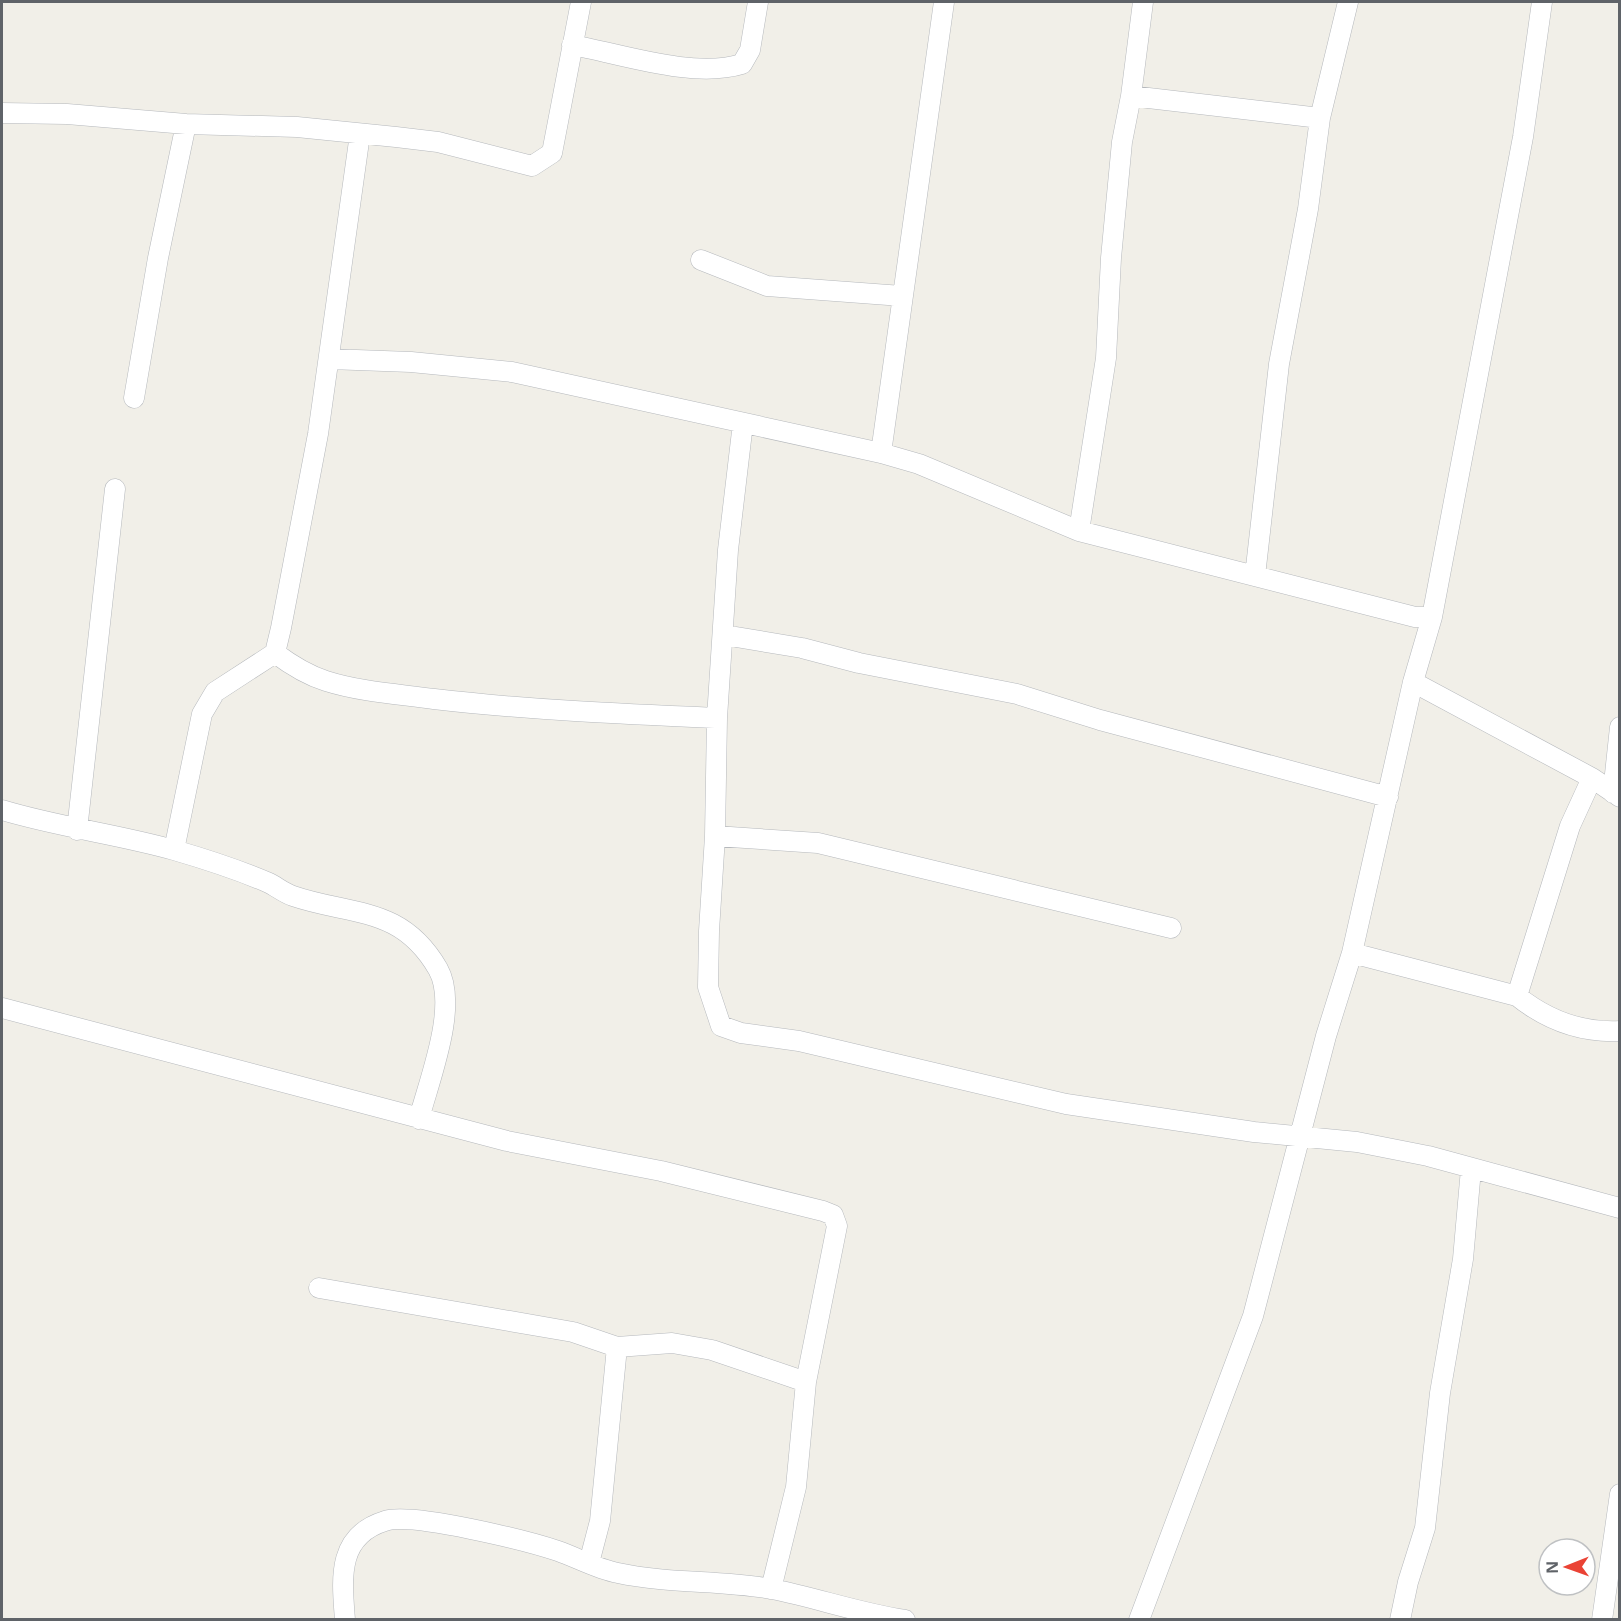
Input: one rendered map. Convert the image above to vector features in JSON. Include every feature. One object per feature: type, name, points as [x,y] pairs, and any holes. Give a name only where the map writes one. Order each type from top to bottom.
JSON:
[{"type":"street","points":[[2,113],[67,114],[186,124],[297,127],[438,142],[532,166],[552,153],[581,2]]},
{"type":"street","points":[[572,45],[686,67],[728,68],[742,64],[750,50],[758,2]]},
{"type":"street","points":[[881,453],[944,2]]},
{"type":"street","points":[[1079,531],[1106,358],[1111,258],[1122,142],[1131,96],[1143,2]]},
{"type":"street","points":[[1255,576],[1279,364],[1308,209],[1320,118],[1348,2]]},
{"type":"street","points":[[1139,1620],[1253,1316],[1326,1036],[1352,953],[1413,682],[1432,617],[1523,137],[1542,2]]},
{"type":"street","points":[[1131,96],[1320,118]]},
{"type":"street","points":[[134,398],[158,258],[186,124]]},
{"type":"street","points":[[174,850],[202,714],[215,692],[275,653],[310,476],[329,359],[360,134]]},
{"type":"street","points":[[701,260],[767,286],[902,296]]},
{"type":"street","points":[[329,359],[411,362],[513,372],[881,453],[919,464],[1079,531],[1415,617],[1432,617]]},
{"type":"street","points":[[744,423],[728,550],[717,718],[715,836],[708,987],[721,1026],[741,1033],[799,1041],[1066,1104],[1254,1132],[1302,1135],[1428,1156],[1620,1208]]},
{"type":"street","points":[[77,830],[115,489]]},
{"type":"street","points":[[724,635],[802,648],[859,663],[1017,694],[1100,720],[1388,797]]},
{"type":"street","points":[[275,653],[293,667],[324,680],[379,692],[519,707],[717,718]]},
{"type":"street","points":[[1413,682],[1592,778],[1616,795]]},
{"type":"street","points":[[1616,795],[1620,727]]},
{"type":"street","points":[[1517,996],[1566,837],[1592,778]]},
{"type":"street","points":[[2,810],[77,830],[174,850],[268,883],[292,896],[386,918],[412,938],[438,970],[446,1000],[441,1039],[418,1119]]},
{"type":"street","points":[[715,836],[818,843],[1171,928]]},
{"type":"street","points":[[1352,953],[1517,996],[1538,1013],[1572,1026],[1620,1031]]},
{"type":"street","points":[[2,1008],[418,1119],[507,1141],[660,1171],[833,1215],[837,1226],[806,1382],[796,1487],[771,1589]]},
{"type":"street","points":[[1400,1620],[1408,1582],[1425,1528],[1440,1394],[1463,1259],[1471,1169]]},
{"type":"street","points":[[320,1288],[573,1332],[617,1347],[672,1343],[712,1350],[806,1382]]},
{"type":"street","points":[[589,1563],[600,1521],[617,1347]]},
{"type":"street","points":[[1602,1620],[1620,1494]]},
{"type":"street","points":[[345,1620],[342,1576],[345,1554],[361,1534],[385,1521],[411,1519],[515,1538],[616,1573],[771,1589],[874,1616],[905,1620]]}]
